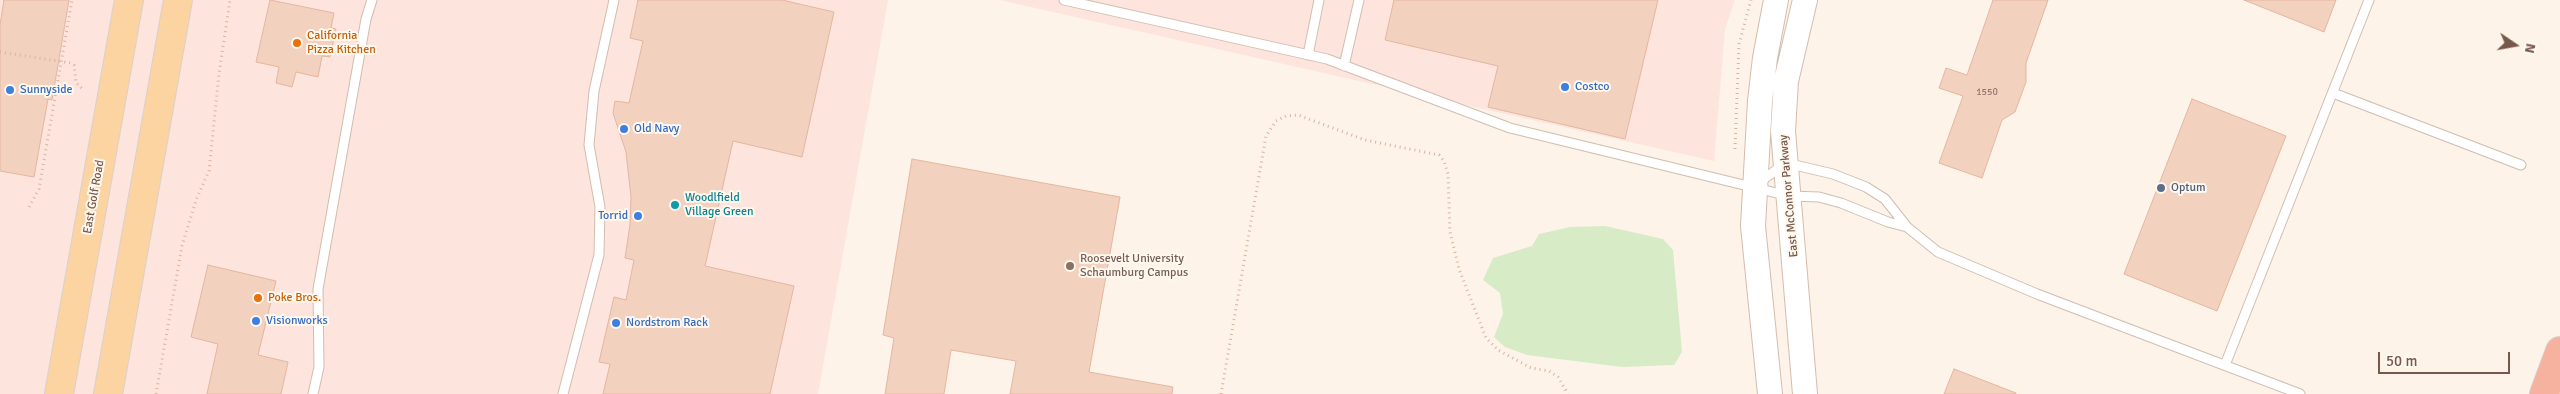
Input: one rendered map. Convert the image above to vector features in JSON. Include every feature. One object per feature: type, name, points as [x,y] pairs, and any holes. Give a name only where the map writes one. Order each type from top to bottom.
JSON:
[{"type":"highway","points":[[2544,394],[2560,352]]},
{"type":"main road","name":"East Golf Road","points":[[59,394],[129,0]]},
{"type":"main road","points":[[108,394],[178,0]]},
{"type":"street","points":[[1770,394],[1753,226],[1754,186],[1762,84],[1776,0]]},
{"type":"street","name":"East McConnor Parkway","points":[[1804,394],[1783,131],[1786,81],[1805,0]]},
{"type":"lane","points":[[313,394],[319,367],[318,289],[354,82],[372,0]]},
{"type":"lane","points":[[563,394],[599,255],[600,207],[589,145],[594,91],[614,0]]},
{"type":"lane","points":[[1064,0],[1308,55],[1344,66],[1510,128],[1789,196],[1819,197],[1841,203],[1888,222],[1907,226]]},
{"type":"lane","points":[[1308,55],[1320,0]]},
{"type":"lane","points":[[1344,66],[1359,0]]},
{"type":"lane","points":[[2225,365],[2369,0]]},
{"type":"lane","points":[[2332,93],[2521,165]]},
{"type":"lane","points":[[1754,186],[1786,163],[1833,174],[1866,187],[1885,199],[1907,226],[1938,252],[2036,294],[2300,394]]},
{"type":"path","points":[[29,208],[39,189],[72,0]]},
{"type":"path","points":[[156,394],[182,246],[196,200],[209,171],[219,74],[230,0]]},
{"type":"path","points":[[0,52],[60,61],[74,66],[76,83],[83,89]]},
{"type":"path","points":[[1221,394],[1266,136],[1276,122],[1286,116],[1298,115],[1365,140],[1439,156],[1444,161],[1448,174],[1447,196],[1452,241],[1459,268],[1486,338],[1498,350],[1531,368],[1549,371],[1558,377],[1568,394]]},
{"type":"shaded area","points":[[0,0],[888,0],[818,394],[0,394]]},
{"type":"shaded area","points":[[1000,0],[1735,0],[1725,29],[1714,161]]},
{"type":"green space","points":[[1605,226],[1663,239],[1673,250],[1682,352],[1674,365],[1622,367],[1527,355],[1505,347],[1494,337],[1503,314],[1500,293],[1483,280],[1493,258],[1532,246],[1539,234],[1570,227]]},
{"type":"building","points":[[4,0],[69,0],[52,100],[48,99],[34,177],[0,171],[0,25]]},
{"type":"building","name":"California Pizza Kitchen","points":[[270,0],[334,13],[331,28],[336,29],[330,57],[322,56],[318,77],[296,72],[292,87],[276,83],[279,67],[256,62]]},
{"type":"building","name":"Woodlfield Village Green","points":[[638,0],[782,0],[834,12],[802,157],[733,141],[705,266],[794,286],[770,394],[603,394],[610,364],[599,362],[614,297],[626,300],[634,260],[625,258],[630,225],[631,197],[626,152],[613,113],[615,101],[629,103],[643,41],[630,38]]},
{"type":"building","name":"Costco","points":[[1394,0],[1658,0],[1625,139],[1488,107],[1498,66],[1385,40]]},
{"type":"building","points":[[1993,0],[2048,0],[2026,63],[2026,82],[2015,112],[2002,120],[1982,178],[1939,163],[1963,96],[1939,88],[1946,68],[1967,75]]},
{"type":"building","points":[[2244,0],[2336,0],[2324,32]]},
{"type":"building","points":[[2192,99],[2286,136],[2217,311],[2124,274]]},
{"type":"building","name":"Roosevelt University Schaumburg Campus","points":[[912,159],[1120,197],[1089,372],[1173,387],[1172,394],[1010,394],[1016,361],[951,350],[944,394],[885,394],[894,338],[883,335]]},
{"type":"building","points":[[208,265],[276,281],[258,355],[288,362],[281,394],[207,394],[218,344],[191,337]]},
{"type":"building","points":[[1954,369],[2016,393],[2016,394],[1944,394]]},
{"type":"place","name":"California Pizza Kitchen","points":[[297,43]]},
{"type":"place","name":"Costco","points":[[1565,87]]},
{"type":"place","name":"Sunnyside","points":[[10,90]]},
{"type":"place","name":"Old Navy","points":[[624,129]]},
{"type":"place","name":"Optum","points":[[2161,188]]},
{"type":"place","name":"Woodlfield Village Green","points":[[675,205]]},
{"type":"place","name":"Torrid","points":[[638,216]]},
{"type":"place","name":"Roosevelt University Schaumburg Campus","points":[[1070,266]]},
{"type":"place","name":"Poke Bros.","points":[[258,298]]},
{"type":"place","name":"Visionworks","points":[[256,321]]},
{"type":"place","name":"Nordstrom Rack","points":[[616,323]]}]
